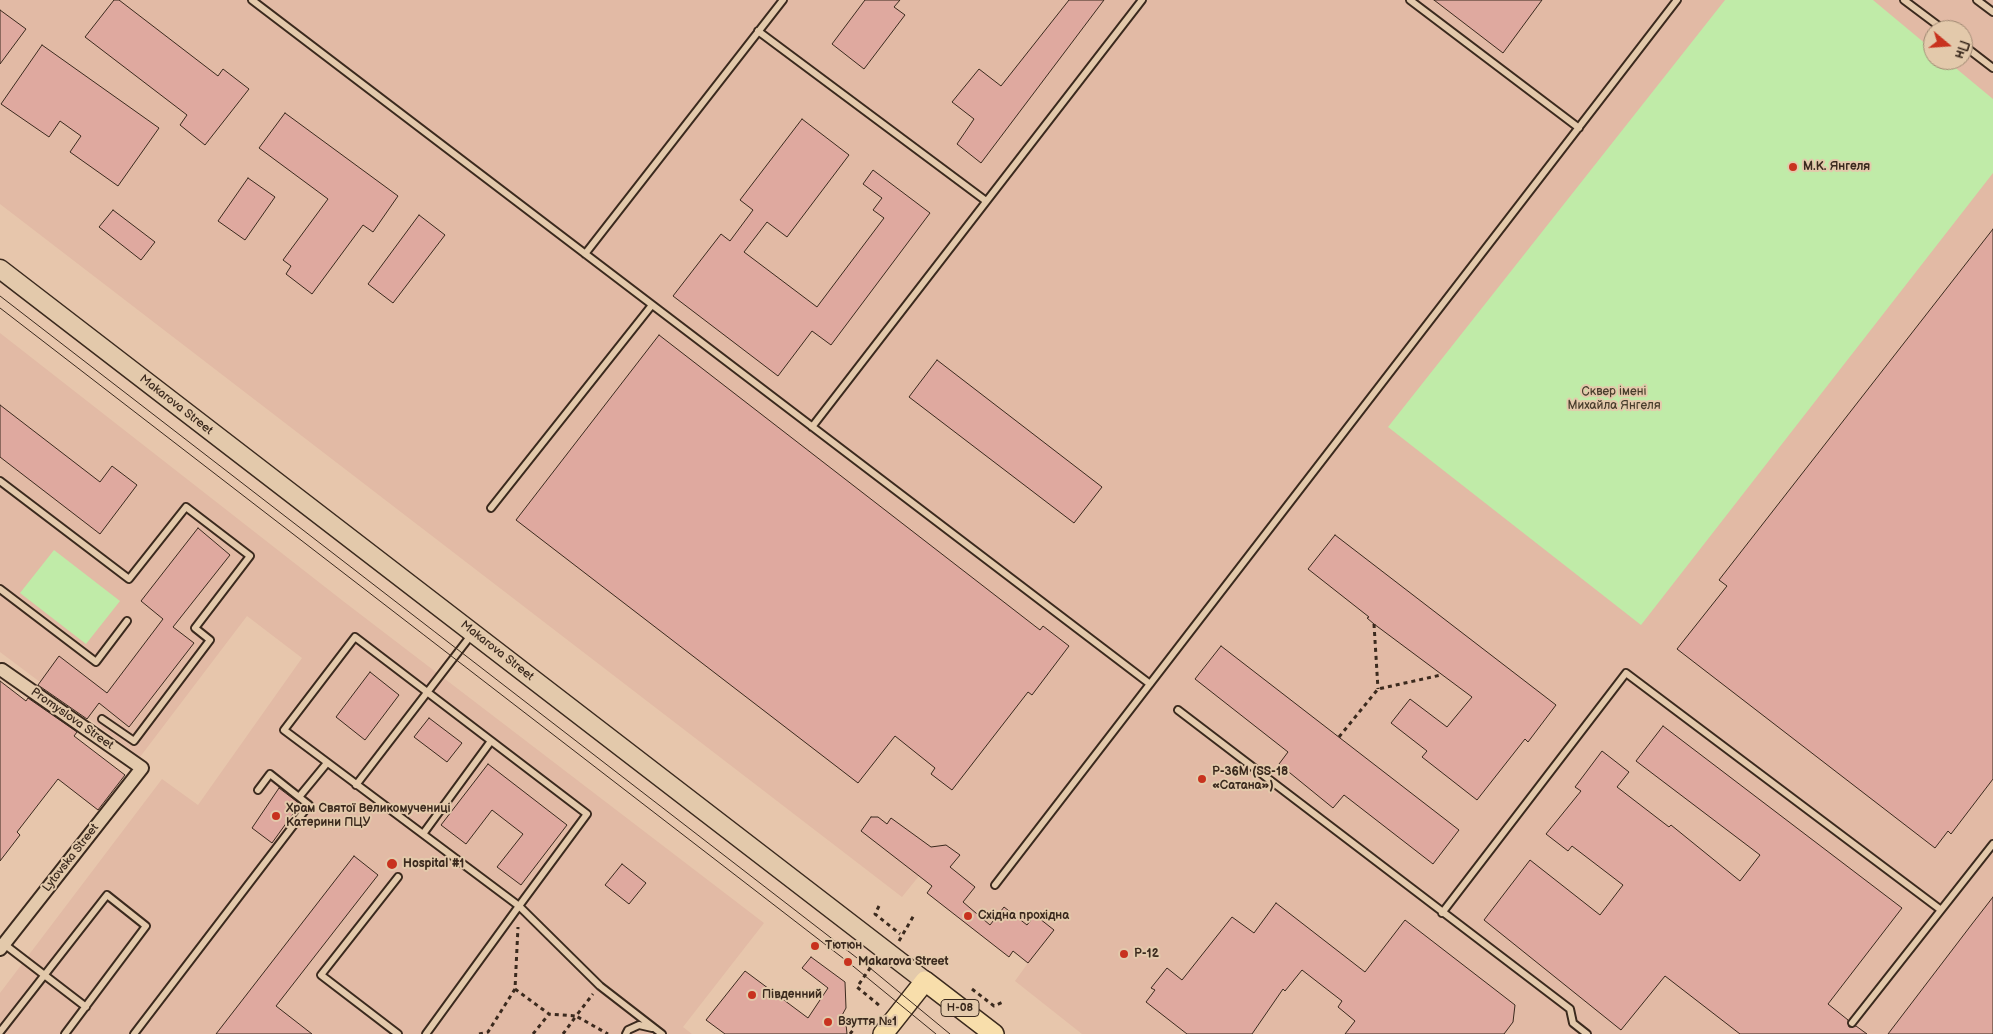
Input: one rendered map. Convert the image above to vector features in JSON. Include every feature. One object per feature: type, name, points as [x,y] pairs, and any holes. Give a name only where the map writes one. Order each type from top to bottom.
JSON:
[{"type":"main road","name":"Makarova Street","points":[[0,269],[994,1034]]},
{"type":"main road","points":[[888,1032],[925,981]]},
{"type":"street","name":"Promyslova Street","points":[[2,670],[142,768]]},
{"type":"street","name":"Lytovska Street","points":[[1,945],[142,768]]},
{"type":"lane","points":[[252,0],[1150,684]]},
{"type":"lane","points":[[586,254],[782,0]]},
{"type":"lane","points":[[812,427],[1142,0]]},
{"type":"lane","points":[[1410,0],[1579,128]]},
{"type":"lane","points":[[995,885],[1677,0]]},
{"type":"lane","points":[[1904,0],[1931,20]]},
{"type":"lane","points":[[1977,0],[1993,12]]},
{"type":"lane","points":[[758,31],[986,202]]},
{"type":"lane","points":[[1973,53],[1993,68]]},
{"type":"lane","points":[[491,508],[652,305]]},
{"type":"lane","points":[[0,481],[129,579],[186,508],[250,556],[195,628],[210,640],[134,741],[102,719]]},
{"type":"lane","points":[[0,589],[96,662],[127,621]]},
{"type":"lane","points":[[356,785],[473,633]]},
{"type":"lane","points":[[426,1034],[518,906],[587,814],[355,637],[284,730],[518,906],[600,986],[662,1034]]},
{"type":"lane","points":[[1442,913],[1626,673],[1941,910]]},
{"type":"lane","points":[[1178,710],[1570,1009],[1573,1023],[1587,1034]]},
{"type":"lane","points":[[423,834],[491,741]]},
{"type":"lane","points":[[299,797],[327,763]]},
{"type":"lane","points":[[134,1034],[309,805],[270,774],[258,790]]},
{"type":"lane","points":[[1852,1023],[1993,844]]},
{"type":"lane","points":[[398,876],[321,975],[398,1034]]},
{"type":"lane","points":[[0,1032],[107,895],[146,926],[65,1034]]},
{"type":"lane","points":[[1,945],[86,1007]]},
{"type":"lane","points":[[626,1034],[628,1030],[639,1025],[654,1028]]},
{"type":"path","points":[[1374,624],[1378,689]]},
{"type":"path","points":[[1339,737],[1378,689],[1441,675]]},
{"type":"path","points":[[480,1034],[490,1033],[515,989],[518,906]]},
{"type":"path","points":[[879,906],[875,914],[900,934]]},
{"type":"path","points":[[899,941],[914,916]]},
{"type":"path","points":[[876,960],[857,987],[880,1006]]},
{"type":"path","points":[[563,1034],[600,986]]},
{"type":"path","points":[[515,989],[549,1014],[576,1016],[608,1034]]},
{"type":"path","points":[[972,989],[994,1006],[1003,1002]]},
{"type":"path","points":[[533,1034],[549,1014]]},
{"type":"path","points":[[850,1034],[853,1030]]},
{"type":"shaded area","points":[[0,0],[1993,0],[1993,1034],[1082,1034],[1015,981],[1028,963],[1013,951],[1009,957],[927,893],[932,886],[919,876],[902,897],[0,204]]},
{"type":"shaded area","name":"Hospital #1","points":[[0,333],[343,601],[764,923],[683,1027],[692,1034],[0,1034],[0,993],[162,779],[198,805],[302,658],[247,616],[140,757],[0,652]]},
{"type":"green space","name":"Сквер імені Михайла Янгеля","points":[[1725,0],[1873,0],[1923,42],[1923,70],[1958,70],[1993,99],[1993,173],[1641,625],[1388,427]]},
{"type":"green space","points":[[54,550],[120,601],[86,644],[20,593]]},
{"type":"building","points":[[114,0],[119,0],[218,76],[223,69],[249,89],[205,145],[180,125],[187,115],[85,37]]},
{"type":"building","points":[[865,0],[900,0],[894,7],[905,15],[864,69],[832,44]]},
{"type":"building","points":[[1069,0],[1104,0],[981,163],[957,144],[974,119],[952,102],[979,69],[1001,86]]},
{"type":"building","points":[[1434,0],[1542,0],[1503,53]]},
{"type":"building","points":[[0,10],[26,29],[0,64]]},
{"type":"building","points":[[42,45],[159,128],[118,186],[70,152],[81,136],[60,121],[49,137],[1,104]]},
{"type":"building","points":[[285,113],[398,196],[373,232],[363,225],[312,294],[286,274],[291,266],[283,260],[328,199],[259,148]]},
{"type":"building","points":[[802,119],[849,155],[787,237],[767,222],[744,252],[817,307],[884,218],[873,210],[882,198],[863,184],[873,170],[930,213],[831,345],[812,331],[778,376],[673,296],[721,234],[730,241],[753,210],[740,200]]},
{"type":"building","points":[[248,178],[275,197],[245,240],[218,221]]},
{"type":"building","points":[[113,210],[155,242],[141,260],[99,227]]},
{"type":"building","points":[[419,215],[445,235],[393,303],[368,284]]},
{"type":"building","points":[[1993,229],[1993,779],[1951,834],[1948,831],[1935,848],[1677,649],[1727,586],[1719,580]]},
{"type":"building","points":[[659,335],[1040,630],[1043,626],[1069,646],[1032,695],[1028,692],[952,790],[931,774],[935,768],[895,736],[858,783],[516,520]]},
{"type":"building","points":[[937,360],[1102,487],[1074,523],[909,397]]},
{"type":"building","points":[[0,405],[100,482],[112,466],[137,485],[100,534],[0,457]]},
{"type":"building","points":[[198,528],[230,555],[173,627],[194,643],[129,727],[99,703],[87,719],[38,685],[59,656],[107,693],[163,619],[141,601]]},
{"type":"building","points":[[1335,535],[1556,705],[1528,742],[1525,739],[1477,800],[1422,757],[1427,751],[1391,723],[1410,699],[1447,727],[1472,697],[1374,624],[1367,618],[1369,617],[1308,569]]},
{"type":"building","points":[[1221,646],[1459,830],[1433,864],[1344,795],[1333,808],[1279,764],[1288,752],[1195,679]]},
{"type":"building","points":[[370,672],[399,695],[365,740],[336,717]]},
{"type":"building","points":[[0,681],[26,701],[28,698],[77,732],[74,736],[125,775],[98,810],[58,779],[17,832],[20,835],[0,861]]},
{"type":"building","points":[[429,718],[462,743],[447,762],[414,737]]},
{"type":"building","points":[[1663,726],[1902,908],[1828,1004],[1848,1020],[1849,1027],[1856,1026],[1867,1034],[1740,1034],[1665,976],[1621,1030],[1484,920],[1530,860],[1600,915],[1623,885],[1572,846],[1568,851],[1546,834],[1581,791],[1575,787],[1602,751],[1629,772],[1617,787],[1669,827],[1671,825],[1740,881],[1760,855],[1636,761]]},
{"type":"building","points":[[488,764],[567,825],[521,885],[497,867],[523,834],[492,810],[466,844],[441,825]]},
{"type":"building","name":"Храм Святої Великомучениці Катерини ПЦУ","points":[[279,788],[300,804],[272,843],[252,828]]},
{"type":"building","points":[[871,817],[878,817],[887,824],[891,818],[931,847],[946,845],[960,855],[950,867],[975,887],[963,902],[990,925],[1004,907],[1027,925],[1035,915],[1054,930],[1028,963],[1013,951],[1009,957],[927,893],[932,886],[861,831]]},
{"type":"building","points":[[354,856],[378,875],[276,1006],[312,1034],[216,1034]]},
{"type":"building","points":[[622,864],[646,883],[629,904],[605,885]]},
{"type":"building","points":[[1993,897],[1993,1034],[1888,1034],[1972,924]]},
{"type":"building","points":[[1276,903],[1365,972],[1405,920],[1515,1005],[1513,1022],[1504,1034],[1345,1034],[1355,1021],[1338,1007],[1342,1001],[1302,970],[1285,991],[1283,989],[1252,1034],[1187,1034],[1146,1002],[1155,990],[1151,988],[1167,968],[1182,980],[1232,917],[1254,933]]},
{"type":"building","name":"Південний","points":[[811,957],[845,982],[846,1008],[840,1019],[846,1024],[847,1034],[725,1034],[706,1020],[745,971],[808,1018],[828,988],[802,968]]},
{"type":"tram line","points":[[0,296],[870,968],[950,1034]]},
{"type":"tram line","points":[[0,308],[848,962],[936,1034]]},
{"type":"place","name":"М.К. Янгеля","points":[[1793,167]]},
{"type":"place","name":"Р-36М (SS-18 «Сатана»)","points":[[1202,779]]},
{"type":"place","name":"Храм Святої Великомучениці Катерини ПЦУ","points":[[276,816]]},
{"type":"place","name":"Hospital #1","points":[[392,864]]},
{"type":"place","name":"Східна прохідна","points":[[968,916]]},
{"type":"place","name":"Тютюн","points":[[815,946]]},
{"type":"place","name":"Р-12","points":[[1124,954]]},
{"type":"place","name":"Makarova Street","points":[[848,962]]},
{"type":"place","name":"Південний","points":[[752,995]]},
{"type":"place","name":"Взуття №1","points":[[828,1022]]}]
